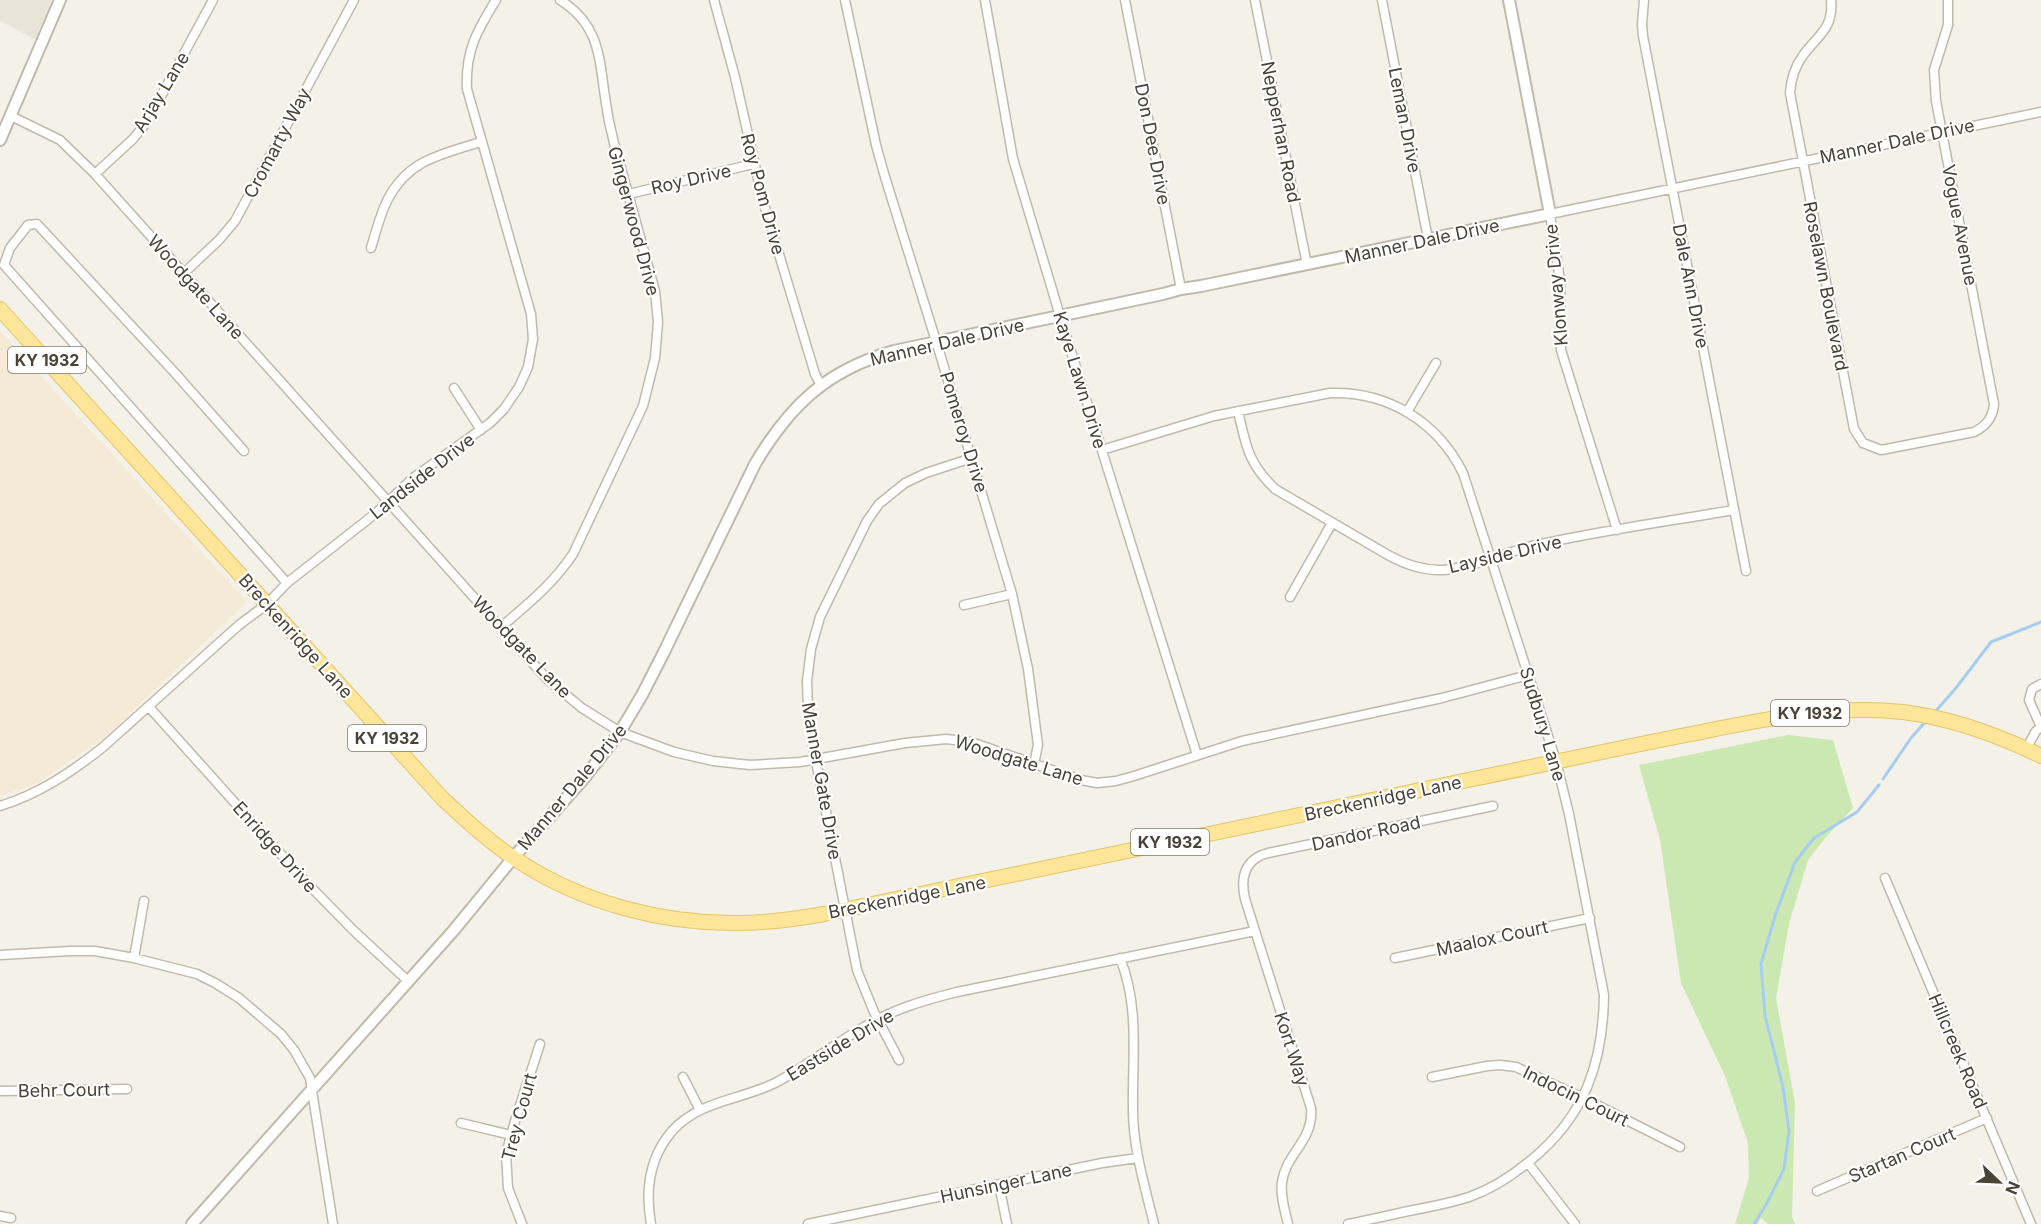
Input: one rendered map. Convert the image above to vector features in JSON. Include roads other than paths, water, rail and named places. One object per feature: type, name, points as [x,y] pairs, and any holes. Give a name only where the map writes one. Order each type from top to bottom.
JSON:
[{"type":"main road","name":"Breckenridge Lane","points":[[0,309],[442,798],[494,844],[536,872],[597,899],[658,916],[690,921],[738,923],[793,919],[1794,714],[1864,710],[1903,712],[1955,722],[2041,756]]},
{"type":"street","points":[[0,140],[60,0]]},
{"type":"street","name":"Arjay Lane","points":[[95,174],[133,139],[147,122],[213,0]]},
{"type":"street","name":"Cromarty Way","points":[[184,273],[219,240],[235,221],[354,0]]},
{"type":"street","name":"Landside Drive","points":[[0,806],[51,785],[102,748],[238,626],[267,604],[287,583],[421,472],[481,430],[504,409],[519,387],[528,367],[533,339],[531,314],[467,89],[466,72],[472,42],[496,0]]},
{"type":"street","name":"Gingerwood Drive","points":[[501,627],[544,592],[573,554],[631,433],[650,386],[655,358],[658,322],[655,291],[608,118],[599,52],[594,37],[577,12],[560,0]]},
{"type":"street","name":"Roy Pom Drive","points":[[714,0],[735,77],[753,164],[815,374],[821,385]]},
{"type":"street","name":"Pomeroy Drive","points":[[845,0],[876,145],[1012,594],[1028,669],[1038,745],[1034,764]]},
{"type":"street","name":"Kaye Lawn Drive","points":[[985,0],[1013,159],[1197,754]]},
{"type":"street","name":"Don Dee Drive","points":[[1125,0],[1181,289]]},
{"type":"street","name":"Nepperhan Road","points":[[1256,0],[1307,265]]},
{"type":"street","name":"Leman Drive","points":[[1382,0],[1428,239]]},
{"type":"street","name":"Klonway Drive","points":[[1509,0],[1550,214],[1560,281],[1561,350],[1617,530]]},
{"type":"street","name":"Dale Ann Drive","points":[[1644,0],[1643,36],[1746,571]]},
{"type":"street","name":"Roselawn Boulevard","points":[[1832,0],[1827,27],[1802,57],[1794,72],[1791,85],[1802,161],[1857,437],[1875,449],[1892,448],[1974,432],[1986,424],[1992,416]]},
{"type":"street","name":"Vogue Avenue","points":[[1948,0],[1948,25],[1934,70],[1936,102],[1994,404],[1992,416]]},
{"type":"street","name":"Manner Dale Drive","points":[[192,1224],[454,930],[513,858],[585,777],[620,732],[642,695],[755,464],[773,434],[795,408],[821,385],[847,369],[868,359],[936,341],[2041,112]]},
{"type":"street","name":"Woodgate Lane","points":[[11,116],[60,140],[95,174],[564,695],[620,732],[665,749],[713,761],[750,765],[816,760],[905,743],[946,739],[972,742],[1081,780],[1107,783],[1242,741],[1442,698],[1528,675]]},
{"type":"street","points":[[371,248],[387,201],[394,188],[410,171],[436,156],[481,142]]},
{"type":"street","name":"Roy Drive","points":[[629,194],[753,164]]},
{"type":"street","points":[[244,451],[177,374],[37,224],[28,225],[10,248],[4,265],[287,583]]},
{"type":"street","points":[[1407,412],[1436,363]]},
{"type":"street","points":[[454,388],[481,430]]},
{"type":"street","name":"Sudbury Lane","points":[[1102,450],[1181,425],[1238,411],[1315,395],[1345,392],[1379,398],[1407,412],[1426,425],[1438,436],[1457,461],[1469,488],[1556,761],[1602,981],[1604,1024],[1598,1057],[1583,1098],[1547,1147],[1500,1183],[1468,1198],[1347,1224]]},
{"type":"street","name":"Layside Drive","points":[[1238,411],[1248,451],[1262,476],[1275,489],[1394,559],[1418,568],[1445,570],[1541,544],[1734,510]]},
{"type":"street","name":"Manner Gate Drive","points":[[899,1060],[857,970],[807,709],[807,681],[811,649],[820,618],[860,532],[879,504],[905,483],[926,473],[972,458]]},
{"type":"street","points":[[1290,597],[1332,523]]},
{"type":"street","points":[[964,605],[1012,594]]},
{"type":"street","points":[[2026,749],[2036,731],[2041,727],[2029,700],[2032,689],[2041,684]]},
{"type":"street","name":"Enridge Drive","points":[[148,707],[305,881],[408,981]]},
{"type":"street","name":"Dandor Road","points":[[1245,871],[1256,858],[1268,853],[1493,806]]},
{"type":"street","name":"Kort Way","points":[[1245,871],[1242,887],[1311,1113],[1306,1137],[1288,1163],[1282,1180],[1288,1224]]},
{"type":"street","name":"Hillcreek Road","points":[[1886,878],[2031,1224]]},
{"type":"street","points":[[134,958],[144,901]]},
{"type":"street","name":"Maalox Court","points":[[1395,958],[1590,918]]},
{"type":"street","name":"Eastside Drive","points":[[651,1224],[648,1190],[656,1158],[672,1132],[688,1117],[711,1104],[767,1087],[837,1043],[895,1011],[926,999],[1255,931]]},
{"type":"street","points":[[0,955],[87,951],[134,958],[197,975],[215,983],[267,1020],[294,1050],[309,1078],[333,1224]]},
{"type":"street","points":[[1120,958],[1127,975],[1134,1027],[1132,1110],[1138,1158],[1154,1224]]},
{"type":"street","name":"Trey Court","points":[[522,1224],[511,1199],[506,1177],[506,1154],[540,1044]]},
{"type":"street","name":"Indocin Court","points":[[1432,1077],[1487,1066],[1507,1065],[1583,1098],[1680,1148]]},
{"type":"street","points":[[683,1077],[700,1110]]},
{"type":"street","name":"Behr Court","points":[[0,1091],[127,1089]]},
{"type":"street","name":"Startan Court","points":[[1817,1191],[1987,1118]]},
{"type":"street","points":[[461,1123],[511,1135]]},
{"type":"street","name":"Hunsinger Lane","points":[[808,1224],[1102,1163],[1138,1158]]},
{"type":"street","points":[[1528,1163],[1575,1224]]},
{"type":"street","points":[[999,1185],[1007,1224]]},
{"type":"street","points":[[0,1216],[11,1218]]},
{"type":"waterway","points":[[1934,713],[1991,642],[2041,622]]},
{"type":"waterway","points":[[1883,779],[1911,738],[1927,720]]},
{"type":"waterway","points":[[1754,1224],[1784,1169],[1789,1131],[1783,1087],[1765,1016],[1761,964],[1775,916],[1795,862],[1814,838],[1857,812],[1879,785]]}]
